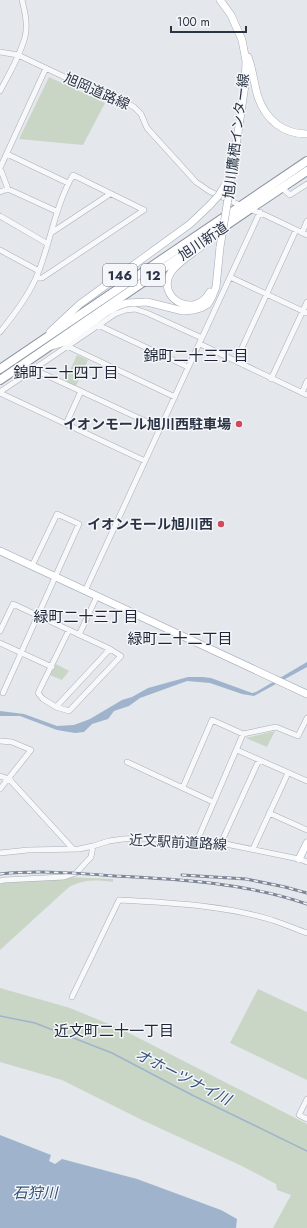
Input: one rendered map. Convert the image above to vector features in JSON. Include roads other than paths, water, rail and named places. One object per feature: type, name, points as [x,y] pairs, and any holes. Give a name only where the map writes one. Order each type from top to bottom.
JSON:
[{"type":"highway","name":"旭川新道","points":[[0,369],[307,161]]},
{"type":"highway","name":"旭川新道","points":[[0,380],[307,171]]},
{"type":"main road","name":"旭川鷹栖インター線","points":[[44,349],[65,342],[106,312],[127,303],[147,302],[183,311],[201,308],[208,304],[212,297],[216,287],[228,186],[233,166],[245,85],[246,61],[242,40],[231,15],[220,0]]},
{"type":"main road","name":"146","points":[[242,40],[262,107],[274,122],[284,130],[307,134]]},
{"type":"main road","name":"146","points":[[33,347],[80,304],[190,224],[228,186]]},
{"type":"main road","name":"旭川鷹栖インター線","points":[[217,274],[207,297],[200,303],[191,305],[178,303],[171,296],[168,289],[168,281],[171,273],[178,264],[237,218]]},
{"type":"main road","points":[[0,551],[307,694]]},
{"type":"main road","points":[[299,859],[307,842]]},
{"type":"street","points":[[0,91],[26,36],[26,25],[22,0]]},
{"type":"street","name":"旭岡道路線","points":[[0,52],[18,55],[109,98],[134,107],[141,114],[147,128],[196,182],[209,191],[242,206],[260,212],[304,234]]},
{"type":"street","points":[[46,68],[0,168],[8,189],[56,211]]},
{"type":"street","points":[[7,154],[68,184]]},
{"type":"street","points":[[0,332],[22,303],[39,272],[56,211],[72,176],[144,210],[42,278],[36,278]]},
{"type":"street","points":[[282,188],[290,195],[307,184]]},
{"type":"street","points":[[0,192],[8,189]]},
{"type":"street","points":[[51,233],[110,194]]},
{"type":"street","points":[[85,591],[260,212]]},
{"type":"street","points":[[0,216],[48,244]]},
{"type":"street","points":[[304,234],[307,221]]},
{"type":"street","points":[[236,361],[296,230]]},
{"type":"street","points":[[0,250],[39,272]]},
{"type":"street","points":[[230,278],[305,312]]},
{"type":"street","points":[[272,379],[305,312],[307,302]]},
{"type":"street","points":[[0,392],[98,325],[115,314],[126,310],[135,309],[147,312],[202,338]]},
{"type":"street","points":[[98,325],[188,367]]},
{"type":"street","points":[[200,344],[304,394],[307,382]]},
{"type":"street","points":[[67,346],[175,397]]},
{"type":"street","points":[[34,369],[160,428]]},
{"type":"street","points":[[66,424],[81,391]]},
{"type":"street","points":[[0,392],[145,461]]},
{"type":"street","points":[[3,693],[79,524],[57,514],[32,566]]},
{"type":"street","points":[[79,635],[97,596]]},
{"type":"street","points":[[0,631],[13,604],[110,649],[121,656],[69,711],[56,707],[43,699],[38,693],[69,630]]},
{"type":"street","points":[[0,643],[52,666]]},
{"type":"street","points":[[56,707],[110,649]]},
{"type":"street","points":[[183,787],[212,720],[243,734],[276,727],[298,736],[307,718]]},
{"type":"street","points":[[197,841],[243,734]]},
{"type":"street","points":[[0,741],[12,742],[31,750],[0,789]]},
{"type":"street","points":[[237,750],[307,781]]},
{"type":"street","points":[[221,843],[259,760]]},
{"type":"street","points":[[127,762],[213,802]]},
{"type":"street","points":[[253,849],[288,773]]},
{"type":"street","points":[[0,776],[9,779],[72,849]]},
{"type":"street","points":[[269,813],[307,830]]},
{"type":"street","name":"近文駅前道路線","points":[[0,853],[28,850],[72,849],[93,846],[123,838],[140,838],[221,843],[299,859],[307,862]]},
{"type":"street","points":[[0,881],[64,877],[76,873],[91,857],[93,846]]},
{"type":"street","points":[[72,997],[119,900],[203,906],[234,911],[273,920],[307,933]]},
{"type":"street","points":[[307,1099],[300,1115],[307,1119]]},
{"type":"water","points":[[307,662],[307,667],[254,696],[242,694],[210,683],[187,681],[140,698],[129,706],[114,711],[108,719],[92,724],[84,732],[75,733],[57,730],[20,716],[0,716],[0,711],[24,714],[57,726],[74,725],[90,719],[122,700],[132,697],[148,688],[188,677],[211,678],[252,693]]},
{"type":"water","name":"石狩川","points":[[0,1135],[51,1155],[49,1161],[55,1164],[62,1159],[137,1179],[221,1210],[237,1219],[236,1228],[0,1228]]},
{"type":"waterway","name":"オホーツナイ川","points":[[0,1016],[35,1023],[112,1053],[192,1095],[307,1151]]},
{"type":"railway","points":[[0,874],[58,872],[212,883],[260,891],[307,904]]},
{"type":"railway","points":[[182,875],[246,879],[307,893]]},
{"type":"place","name":"イオンモール旭川西駐車場","points":[[239,424]]},
{"type":"place","name":"イオンモール旭川西","points":[[221,524]]},
{"type":"district","name":"錦町二十三丁目","points":[[196,356]]},
{"type":"district","name":"錦町二十四丁目","points":[[66,373]]},
{"type":"district","name":"緑町二十三丁目","points":[[86,617]]},
{"type":"district","name":"緑町二十二丁目","points":[[180,639]]},
{"type":"district","name":"近文町二十一丁目","points":[[114,1031]]}]
